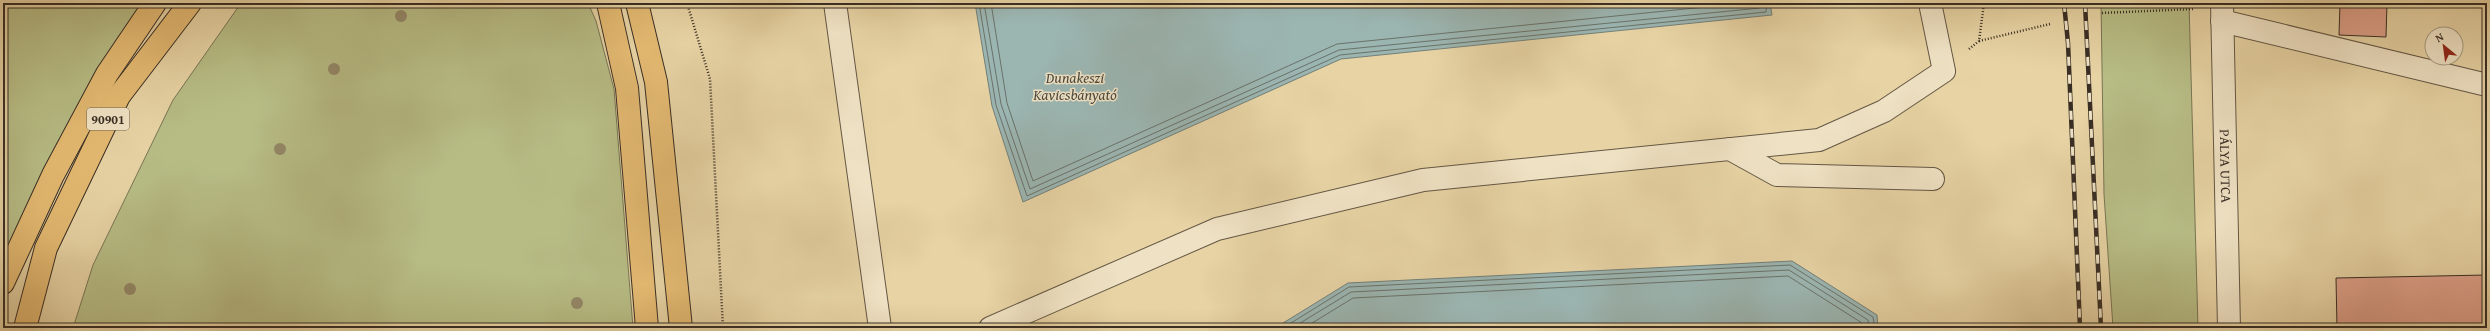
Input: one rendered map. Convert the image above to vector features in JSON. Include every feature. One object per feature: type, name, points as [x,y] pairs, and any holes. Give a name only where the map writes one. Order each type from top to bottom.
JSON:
[{"type":"main road","name":"90901","points":[[3,283],[53,174],[103,81],[155,3]]},
{"type":"main road","name":"90901","points":[[25,328],[46,248],[119,96],[190,3]]},
{"type":"main road","points":[[608,3],[627,88],[647,328]]},
{"type":"main road","points":[[637,3],[656,82],[681,328]]},
{"type":"street","points":[[835,3],[880,328]]},
{"type":"street","points":[[990,328],[1217,229],[1423,180],[1819,140],[1884,111],[1944,71],[1930,3]]},
{"type":"street","points":[[2222,12],[2487,85]]},
{"type":"street","name":"PÁLYA UTCA","points":[[2222,12],[2229,328]]},
{"type":"street","points":[[1730,149],[1777,175],[1933,179]]},
{"type":"path","points":[[687,3],[710,79],[723,328]]},
{"type":"path","points":[[1979,41],[1984,3]]},
{"type":"path","points":[[2102,12],[2196,9]]},
{"type":"path","points":[[1944,71],[1979,41],[2050,24]]},
{"type":"green space","points":[[3,3],[145,3],[3,268]]},
{"type":"green space","points":[[241,3],[588,3],[596,21],[614,89],[633,328],[73,328],[93,265],[173,100]]},
{"type":"green space","points":[[2101,3],[2189,3],[2198,328],[2113,328],[2104,194]]},
{"type":"water","name":"Dunakeszi Kavicsbányató","points":[[975,3],[1770,3],[1772,15],[1341,59],[1023,202],[992,106]]},
{"type":"water","points":[[1792,261],[1877,315],[1878,328],[1275,328],[1348,283]]},
{"type":"building","points":[[2340,3],[2387,3],[2386,37],[2339,35]]},
{"type":"building","points":[[2487,275],[2487,328],[2337,328],[2336,278]]},
{"type":"railway","points":[[2064,3],[2068,43],[2080,328]]},
{"type":"railway","points":[[2085,3],[2101,328]]}]
